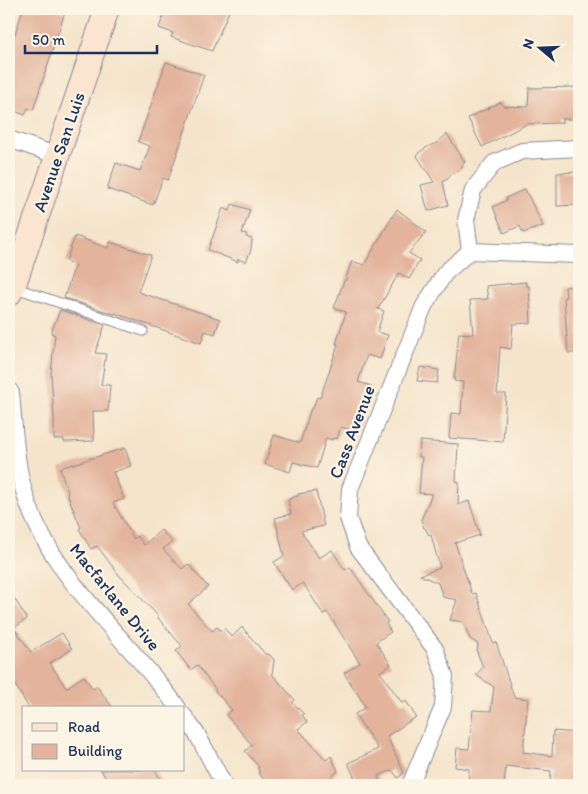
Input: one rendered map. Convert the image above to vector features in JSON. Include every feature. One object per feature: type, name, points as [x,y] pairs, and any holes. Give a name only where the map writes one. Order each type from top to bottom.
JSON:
[{"type":"street","name":"Avenue San Luis","points":[[11,290],[108,9]]},
{"type":"street","points":[[9,139],[58,156]]},
{"type":"street","points":[[579,148],[522,152],[494,163],[473,190],[466,220],[470,251],[579,255]]},
{"type":"street","name":"Cass Avenue","points":[[410,785],[443,707],[444,676],[435,649],[358,547],[348,518],[350,488],[424,306],[445,273],[470,251]]},
{"type":"street","name":"Macfarlane Drive","points":[[9,390],[11,393],[16,455],[23,488],[33,516],[49,547],[73,583],[162,686],[177,706]]},
{"type":"street","points":[[185,717],[198,736],[224,785]]},
{"type":"lane","points":[[11,290],[143,331]]},
{"type":"building","points":[[23,9],[55,9],[65,12],[33,110],[28,108],[25,115],[9,109],[9,53]]},
{"type":"building","points":[[166,9],[230,9],[212,51],[171,37],[173,33],[159,28]]},
{"type":"building","points":[[166,62],[204,75],[168,180],[163,178],[153,205],[107,189],[116,163],[140,171],[150,146],[138,142]]},
{"type":"building","points":[[579,87],[579,119],[562,119],[562,123],[527,124],[482,147],[468,118],[501,102],[503,106],[528,107],[529,88]]},
{"type":"building","points":[[447,134],[465,162],[462,168],[443,182],[448,205],[428,211],[421,185],[434,182],[417,156],[418,153],[437,143]]},
{"type":"building","points":[[579,172],[579,205],[557,206],[557,173]]},
{"type":"building","points":[[525,189],[543,226],[523,233],[520,226],[504,233],[493,207]]},
{"type":"building","points":[[232,204],[250,210],[242,233],[247,234],[246,237],[252,239],[251,250],[246,262],[238,259],[238,262],[208,250],[223,208],[230,211]]},
{"type":"building","points":[[397,209],[426,232],[409,253],[420,260],[409,279],[399,273],[378,309],[384,311],[377,332],[388,335],[380,359],[367,355],[358,382],[371,386],[356,432],[341,427],[337,439],[326,438],[317,468],[293,462],[290,472],[265,464],[274,435],[300,443],[311,408],[313,408],[317,397],[320,398],[338,344],[336,344],[346,312],[334,308],[352,261],[364,265]]},
{"type":"building","points":[[75,236],[108,248],[110,242],[151,255],[138,292],[220,319],[215,334],[205,331],[201,343],[64,298],[75,265],[66,261]]},
{"type":"building","points":[[526,282],[526,286],[529,286],[531,323],[513,324],[511,349],[500,347],[497,394],[506,394],[503,442],[449,438],[451,413],[461,414],[463,382],[454,381],[459,333],[473,334],[470,300],[488,299],[486,286]]},
{"type":"building","points":[[579,286],[579,353],[568,353],[565,287]]},
{"type":"building","points":[[60,310],[105,325],[95,353],[106,354],[101,385],[110,385],[108,411],[93,411],[94,441],[64,442],[64,439],[54,439],[51,373],[55,335],[51,333]]},
{"type":"building","points":[[420,367],[439,370],[437,383],[417,381]]},
{"type":"building","points":[[420,441],[458,444],[456,481],[459,482],[458,505],[469,501],[480,535],[455,543],[472,594],[476,593],[493,643],[496,642],[514,697],[528,699],[523,752],[552,756],[553,731],[578,733],[574,785],[555,785],[555,782],[550,782],[551,771],[506,766],[504,785],[468,785],[469,769],[455,767],[457,748],[469,749],[473,710],[491,711],[494,687],[476,675],[483,667],[477,652],[478,644],[470,639],[463,622],[450,620],[457,600],[443,597],[438,583],[420,575],[440,568],[431,535],[424,528],[421,520],[432,494],[419,493],[422,457],[419,457]]},
{"type":"building","points":[[125,448],[131,466],[113,472],[124,499],[113,503],[134,539],[137,536],[144,545],[161,530],[172,542],[163,549],[182,569],[188,564],[208,587],[188,604],[212,631],[217,627],[221,631],[224,628],[232,637],[242,627],[265,654],[270,655],[274,660],[272,674],[295,700],[292,702],[304,714],[302,715],[307,722],[298,729],[326,760],[331,756],[338,771],[322,785],[268,785],[258,772],[260,771],[257,768],[259,767],[245,751],[252,745],[226,715],[232,710],[215,691],[197,665],[191,670],[176,651],[182,646],[159,617],[119,575],[97,546],[91,549],[79,529],[81,528],[67,494],[60,468]]},
{"type":"building","points":[[316,491],[324,526],[301,531],[319,558],[332,550],[345,570],[350,567],[388,622],[386,624],[391,632],[376,642],[391,665],[380,672],[402,703],[406,701],[416,717],[387,736],[404,773],[398,778],[392,770],[378,776],[379,780],[367,785],[358,785],[348,763],[378,749],[355,714],[366,707],[344,673],[360,663],[327,612],[323,614],[303,583],[292,590],[274,562],[284,556],[275,518],[291,514],[288,500],[290,498],[298,496],[298,494]]},
{"type":"building","points":[[9,590],[27,619],[14,628],[31,652],[62,633],[72,649],[50,663],[66,688],[84,676],[93,689],[97,686],[112,706],[28,706],[9,675]]},
{"type":"building","points":[[102,772],[156,772],[164,785],[110,785]]}]
